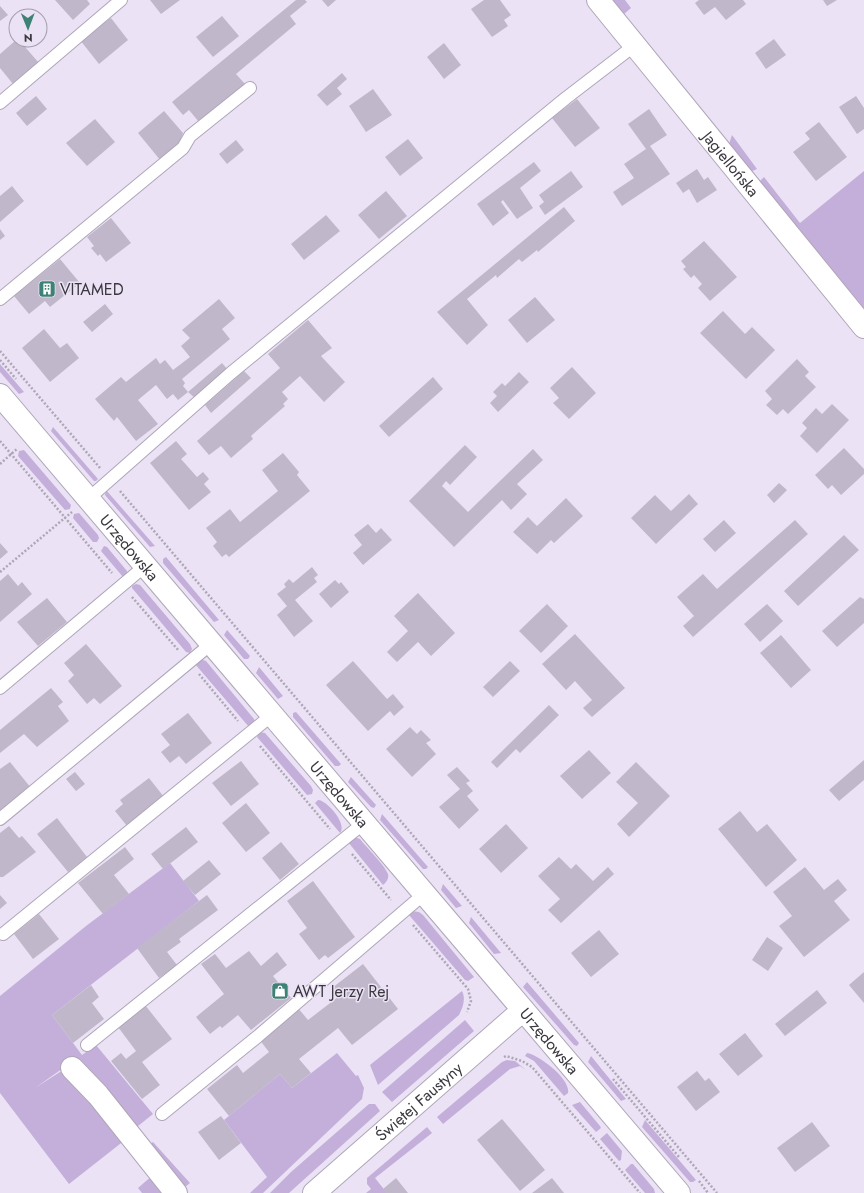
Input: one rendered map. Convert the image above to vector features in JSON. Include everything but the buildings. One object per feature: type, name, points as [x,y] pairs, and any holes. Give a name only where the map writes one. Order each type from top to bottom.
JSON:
[{"type":"street","name":"Jagiellońska","points":[[598,0],[864,327]]},
{"type":"street","name":"Urzędowska","points":[[0,395],[679,1193]]},
{"type":"street","name":"Świętej Faustyny","points":[[314,1193],[523,1010]]},
{"type":"street","points":[[72,1068],[98,1095],[176,1193]]},
{"type":"lane","points":[[0,103],[121,0]]},
{"type":"lane","points":[[88,499],[266,344],[566,98],[635,45]]},
{"type":"lane","points":[[0,299],[183,148],[190,136],[250,88]]},
{"type":"lane","points":[[0,688],[145,566]]},
{"type":"lane","points":[[0,819],[211,644]]},
{"type":"lane","points":[[3,934],[272,715]]},
{"type":"lane","points":[[87,1045],[364,823]]},
{"type":"lane","points":[[162,1114],[237,1054],[424,894]]},
{"type":"path","points":[[0,351],[717,1193]]},
{"type":"path","points":[[0,572],[88,499]]},
{"type":"path","points":[[506,1056],[522,1061],[532,1067],[640,1193]]},
{"type":"shaded area","points":[[612,0],[625,0],[631,8],[624,14]]},
{"type":"shaded area","points":[[732,135],[757,169],[750,172],[729,144]]},
{"type":"shaded area","points":[[864,171],[864,312],[760,181],[764,177],[800,223]]},
{"type":"shaded area","points":[[0,364],[24,392],[19,394],[0,372]]},
{"type":"shaded area","points":[[53,427],[98,479],[96,481],[94,481],[51,431]]},
{"type":"shaded area","points":[[24,450],[71,505],[70,509],[65,510],[18,456],[19,451]]},
{"type":"shaded area","points":[[106,490],[155,546],[150,547],[105,495]]},
{"type":"shaded area","points":[[79,513],[98,535],[99,538],[97,542],[93,542],[73,518],[74,514]]},
{"type":"shaded area","points":[[104,546],[107,547],[127,571],[127,574],[123,577],[101,551]]},
{"type":"shaded area","points":[[166,557],[219,620],[214,622],[163,563],[163,559]]},
{"type":"shaded area","points":[[136,584],[140,585],[190,644],[192,649],[190,653],[186,652],[132,588],[132,586]]},
{"type":"shaded area","points":[[227,630],[250,656],[248,659],[244,659],[224,635]]},
{"type":"shaded area","points":[[200,659],[206,661],[254,719],[255,722],[249,727],[195,664]]},
{"type":"shaded area","points":[[259,667],[283,696],[278,699],[256,673]]},
{"type":"shaded area","points":[[296,712],[341,764],[339,766],[335,766],[293,717],[293,713]]},
{"type":"shaded area","points":[[260,732],[265,733],[311,786],[313,790],[312,794],[307,795],[257,737]]},
{"type":"shaded area","points":[[351,777],[376,805],[374,808],[371,807],[348,782]]},
{"type":"shaded area","points":[[318,800],[326,803],[335,812],[341,823],[342,829],[340,833],[315,803]]},
{"type":"shaded area","points":[[382,814],[428,867],[426,869],[423,869],[380,820]]},
{"type":"shaded area","points":[[354,837],[360,839],[386,870],[388,877],[387,881],[383,885],[348,842]]},
{"type":"shaded area","points":[[170,863],[199,901],[52,1015],[82,1055],[96,1045],[153,1114],[138,1126],[130,1124],[76,1059],[35,1088],[63,1070],[125,1140],[69,1184],[0,1093],[0,996],[86,926]]},
{"type":"shaded area","points":[[443,884],[462,906],[456,908],[441,890]]},
{"type":"shaded area","points":[[411,911],[419,912],[423,915],[474,977],[468,981],[465,980],[409,915]]},
{"type":"shaded area","points":[[471,917],[501,953],[494,954],[469,923]]},
{"type":"shaded area","points":[[527,982],[579,1043],[577,1046],[574,1045],[523,987]]},
{"type":"shaded area","points":[[462,991],[464,1003],[459,1015],[378,1085],[370,1065]]},
{"type":"shaded area","points":[[465,1020],[474,1031],[392,1102],[382,1092]]},
{"type":"shaded area","points":[[337,1053],[356,1076],[358,1075],[364,1088],[362,1099],[263,1193],[250,1193],[267,1177],[224,1120],[280,1074],[292,1088]]},
{"type":"shaded area","points":[[527,1053],[539,1058],[553,1068],[565,1081],[568,1087],[568,1093],[564,1096],[534,1061],[525,1056]]},
{"type":"shaded area","points":[[591,1056],[626,1099],[621,1101],[588,1062]]},
{"type":"shaded area","points":[[507,1060],[515,1061],[526,1070],[520,1066],[510,1069],[443,1124],[437,1117],[502,1062]]},
{"type":"shaded area","points":[[580,1102],[600,1126],[601,1128],[596,1132],[572,1105]]},
{"type":"shaded area","points":[[369,1104],[375,1104],[380,1111],[289,1193],[270,1193],[291,1172]]},
{"type":"shaded area","points":[[645,1120],[696,1180],[690,1182],[642,1127]]},
{"type":"shaded area","points":[[427,1127],[432,1133],[375,1178],[387,1193],[366,1193],[371,1189],[367,1184],[367,1178]]},
{"type":"shaded area","points":[[607,1133],[622,1151],[621,1160],[619,1161],[600,1139]]},
{"type":"shaded area","points":[[153,1142],[190,1183],[185,1187],[149,1145]]},
{"type":"shaded area","points":[[633,1164],[654,1189],[655,1193],[645,1193],[625,1170]]},
{"type":"shaded area","points":[[153,1175],[168,1193],[142,1193],[138,1188]]},
{"type":"place","name":"VITAMED","points":[[47,289]]},
{"type":"place","name":"AWT Jerzy Rej","points":[[280,991]]}]
